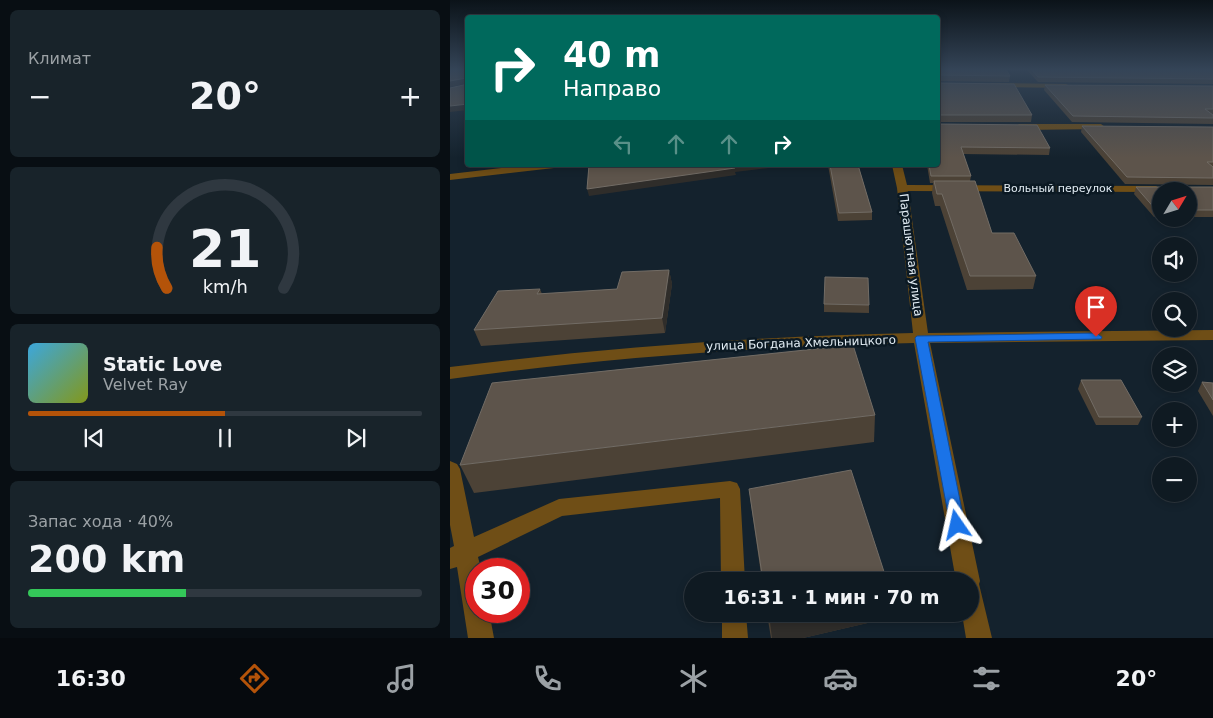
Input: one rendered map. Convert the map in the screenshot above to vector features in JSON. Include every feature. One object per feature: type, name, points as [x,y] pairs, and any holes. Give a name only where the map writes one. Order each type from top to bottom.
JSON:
[{"type":"street","points":[[1006,127],[1115,127]]},
{"type":"street","points":[[450,177],[537,167]]},
{"type":"street","name":"Парашютная улица","points":[[897,167],[902,188],[921,338],[966,572]]},
{"type":"street","name":"Вольный переулок","points":[[902,188],[1152,188]]},
{"type":"street","name":"улица Богдана Хмельницкого","points":[[450,373],[512,364],[698,347],[921,338],[1213,335]]},
{"type":"street","points":[[450,470],[458,555],[480,638]]},
{"type":"street","points":[[458,555],[559,508],[730,490],[733,572]]},
{"type":"street","points":[[734,622],[735,638]]},
{"type":"street","points":[[976,622],[979,638]]},
{"type":"building","points":[[450,99],[465,99],[465,104],[450,106]]},
{"type":"building","points":[[940,99],[1023,99],[1032,115],[940,115]]},
{"type":"building","points":[[1057,99],[1213,99],[1213,109],[1205,109],[1213,115],[1213,118],[1073,116]]},
{"type":"building","points":[[940,124],[1037,125],[1050,148],[961,147],[971,176],[931,176],[929,167],[940,167]]},
{"type":"building","points":[[1082,126],[1213,127],[1213,162],[1207,162],[1213,167],[1213,178],[1127,177]]},
{"type":"building","points":[[589,167],[735,168],[587,189]]},
{"type":"building","points":[[830,167],[859,167],[872,212],[839,213]]},
{"type":"building","points":[[934,181],[975,181],[992,233],[1014,233],[1036,276],[970,276],[942,194],[937,194]]},
{"type":"building","points":[[1136,187],[1152,187],[1152,205]]},
{"type":"building","points":[[1198,187],[1213,187],[1213,210],[1198,210]]},
{"type":"building","points":[[669,270],[662,318],[474,330],[498,291],[540,289],[537,294],[617,289],[622,272]]},
{"type":"building","points":[[825,277],[868,278],[869,305],[824,304]]},
{"type":"building","points":[[853,345],[875,415],[460,465],[492,383]]},
{"type":"building","points":[[1081,380],[1121,380],[1142,417],[1099,417]]},
{"type":"building","points":[[1202,382],[1213,383],[1213,400]]},
{"type":"building","points":[[851,470],[884,572],[762,572],[749,489]]},
{"type":"route","points":[[957,525],[921,338],[1096,337]]}]
